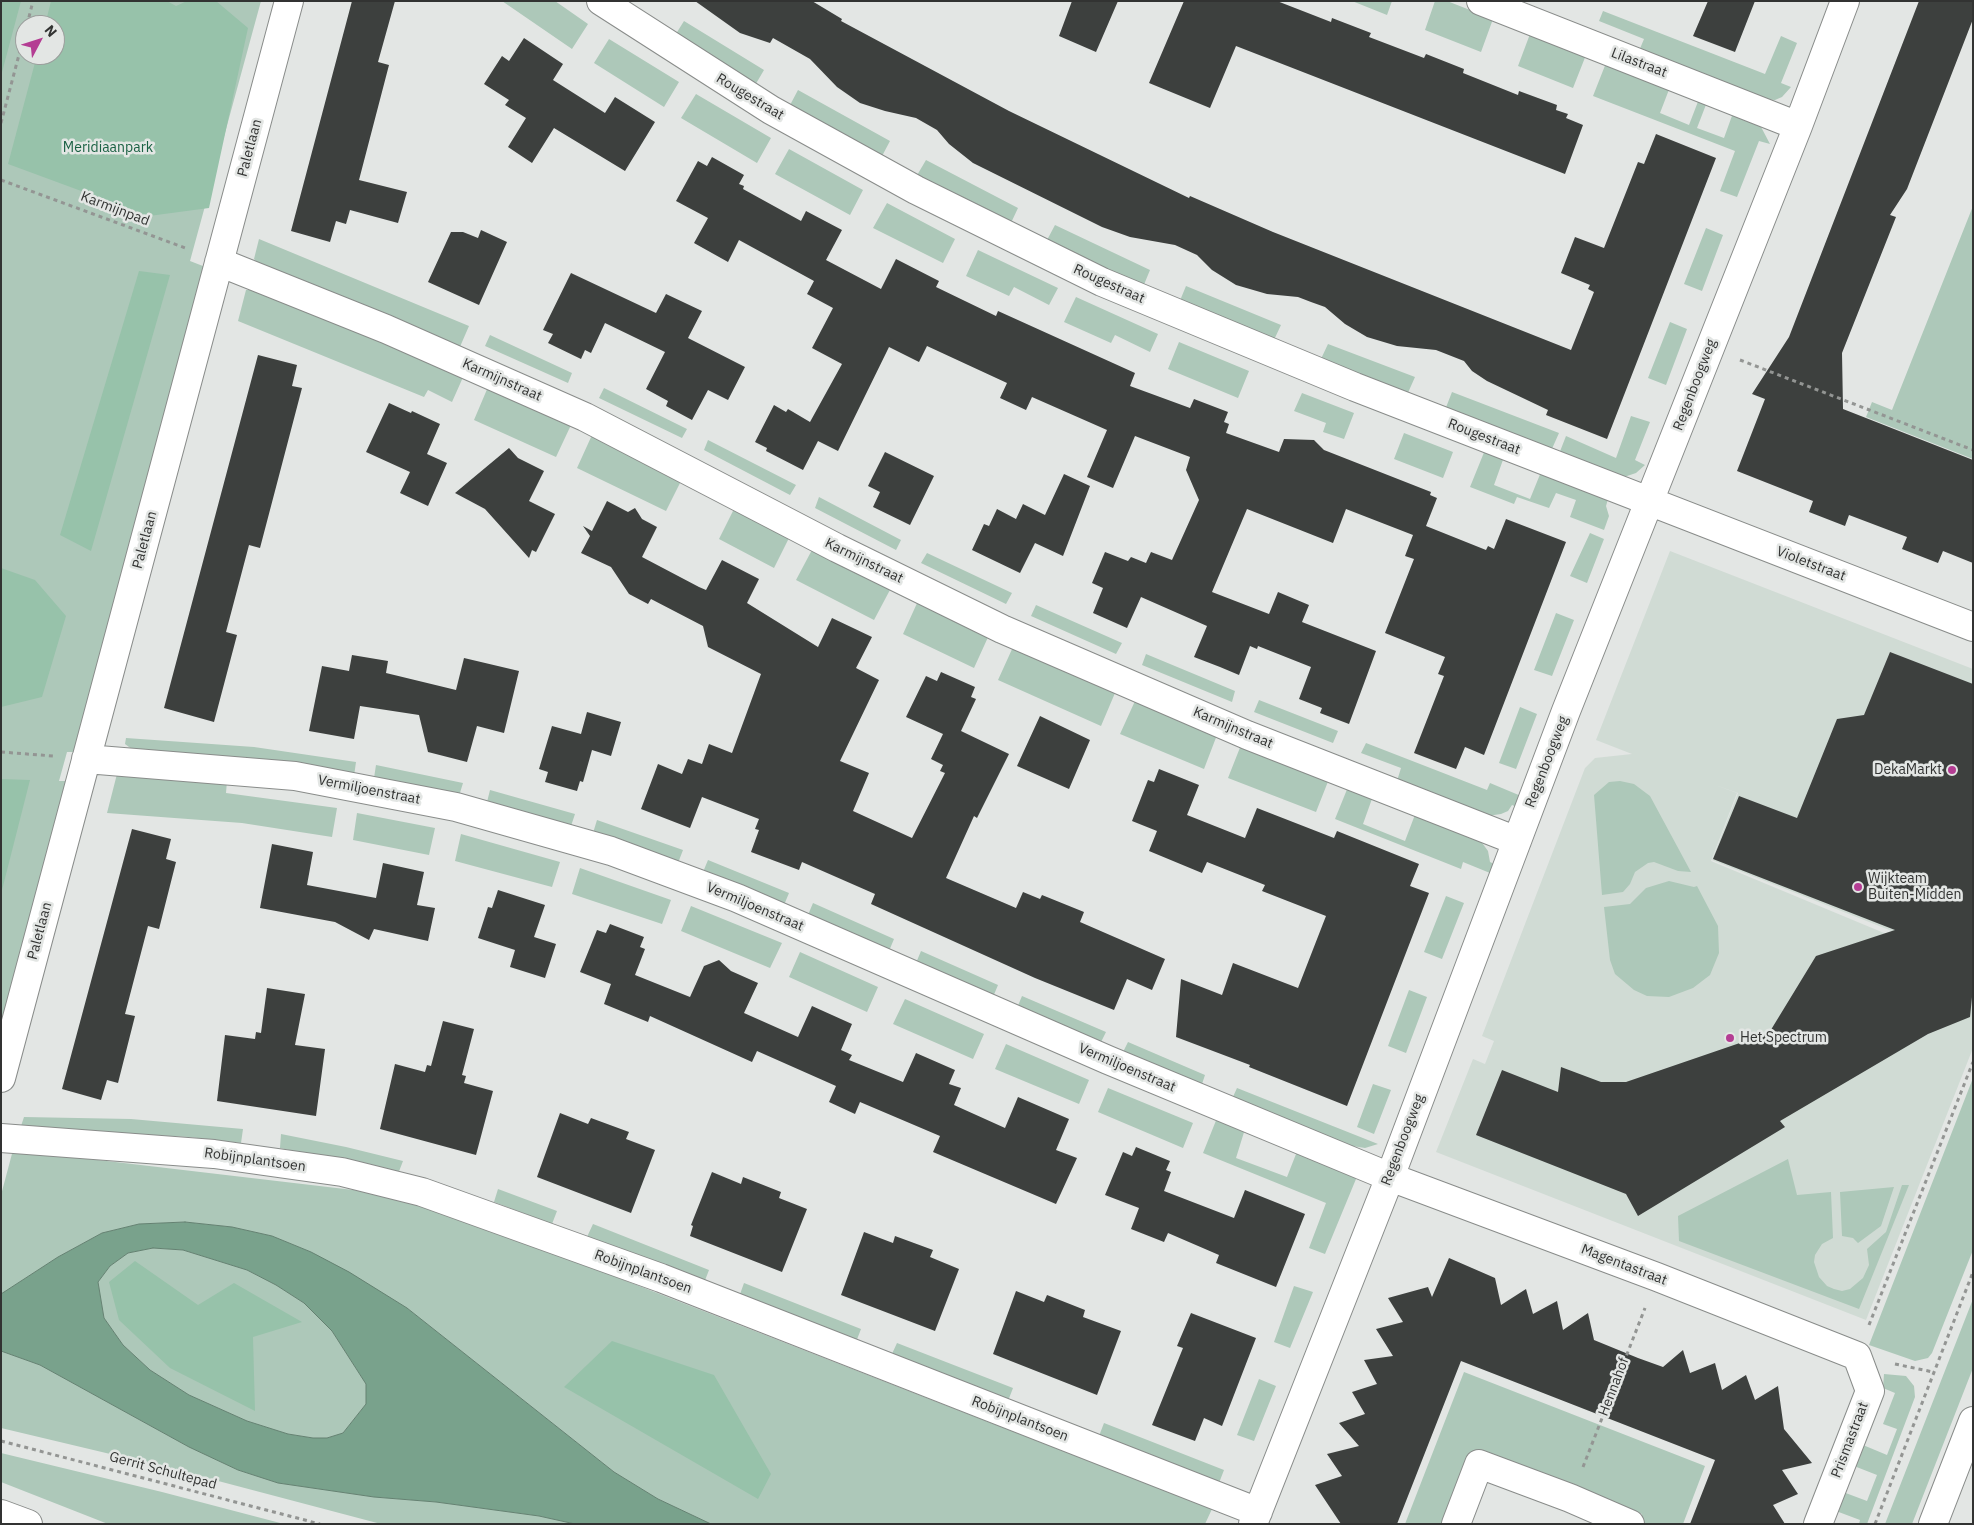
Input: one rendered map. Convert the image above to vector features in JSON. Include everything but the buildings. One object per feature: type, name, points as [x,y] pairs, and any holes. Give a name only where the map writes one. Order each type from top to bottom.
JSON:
[{"type":"street","name":"Paletlaan","points":[[1,1078],[289,1]]},
{"type":"street","name":"Rougestraat","points":[[601,1],[770,110],[916,190],[1102,282],[1355,386],[1649,502]]},
{"type":"street","name":"Lilastraat","points":[[1481,1],[1798,126]]},
{"type":"street","name":"Regenboogweg","points":[[1255,1518],[1390,1177],[1517,841],[1709,348],[1798,126],[1845,1]]},
{"type":"street","name":"Karmijnstraat","points":[[219,262],[386,329],[585,418],[837,548],[1002,629],[1247,735],[1517,841]]},
{"type":"street","name":"Violetstraat","points":[[1649,502],[1973,627]]},
{"type":"street","name":"Vermiljoenstraat","points":[[86,759],[295,776],[456,807],[611,851],[737,898],[1108,1060],[1390,1177]]},
{"type":"street","name":"Robijnplantsoen","points":[[1,1138],[214,1154],[342,1172],[422,1192],[661,1278],[1255,1518]]},
{"type":"street","name":"Magentastraat","points":[[1390,1177],[1657,1277],[1857,1356]]},
{"type":"street","name":"Prismastraat","points":[[1818,1524],[1870,1391],[1857,1356]]},
{"type":"street","points":[[1933,1524],[1973,1421]]},
{"type":"street","points":[[1456,1524],[1479,1464],[1570,1498],[1630,1524]]},
{"type":"street","points":[[1,1514],[28,1524]]},
{"type":"path","points":[[30,15],[33,1]]},
{"type":"path","points":[[1,123],[16,65]]},
{"type":"path","name":"Karmijnpad","points":[[1,180],[219,262]]},
{"type":"path","points":[[1709,348],[1973,450]]},
{"type":"path","points":[[1,752],[86,759]]},
{"type":"path","points":[[1857,1356],[1973,1062]]},
{"type":"path","points":[[1874,1524],[1973,1272]]},
{"type":"path","name":"Hennahof","points":[[1570,1498],[1657,1277]]},
{"type":"path","name":"Gerrit Schultepad","points":[[1,1441],[320,1524]]},
{"type":"shaded area","name":"Het Spectrum","points":[[1670,551],[1973,669],[1973,963],[1712,860],[1738,793],[1715,785],[1737,793],[1711,861],[1973,970],[1973,1048],[1866,1320],[1436,1152],[1473,1059],[1485,1064],[1494,1041],[1482,1036],[1585,768],[1595,758],[1632,754],[1596,740]]},
{"type":"shaded area","points":[[185,1222],[232,1227],[272,1236],[311,1252],[349,1272],[407,1308],[614,1472],[658,1499],[711,1524],[575,1524],[539,1516],[436,1502],[374,1497],[278,1483],[238,1470],[189,1447],[40,1365],[1,1351],[1,1294],[58,1257],[102,1233],[139,1224]],"holes":[[[153,1248],[183,1250],[247,1270],[276,1285],[304,1303],[332,1331],[366,1384],[366,1404],[343,1433],[327,1438],[313,1438],[288,1434],[247,1421],[189,1395],[150,1370],[123,1345],[104,1318],[98,1282],[110,1266],[128,1253]]]},
{"type":"green space","name":"Meridiaanpark","points":[[1,1],[261,1],[190,261],[208,268],[79,752],[67,752],[59,781],[71,781],[1,1046]]},
{"type":"green space","points":[[1,1],[21,1],[17,15],[15,15],[15,24],[1,76]]},
{"type":"green space","points":[[51,1],[167,1],[176,6],[187,1],[216,1],[248,28],[209,208],[149,216],[8,164],[34,65],[65,65],[65,15],[48,15]]},
{"type":"green space","points":[[502,1],[555,1],[588,24],[572,49]]},
{"type":"green space","points":[[1352,1],[1392,1],[1387,15]]},
{"type":"green space","points":[[1435,1],[1447,1],[1493,19],[1481,52],[1425,30]]},
{"type":"green space","points":[[1603,11],[1765,74],[1781,36],[1797,43],[1781,83],[1791,87],[1782,97],[1775,100],[1762,99],[1639,51],[1644,39],[1599,21]]},
{"type":"green space","points":[[684,21],[764,70],[754,87],[674,37]]},
{"type":"green space","points":[[1530,34],[1586,55],[1573,88],[1518,66]]},
{"type":"green space","points":[[609,39],[679,82],[664,107],[594,63]]},
{"type":"green space","points":[[1606,63],[1670,87],[1660,113],[1689,125],[1699,99],[1707,102],[1697,128],[1724,138],[1733,113],[1760,125],[1770,144],[1759,141],[1737,197],[1720,191],[1735,151],[1593,96]]},
{"type":"green space","points":[[798,90],[890,141],[881,158],[789,107]]},
{"type":"green space","points":[[696,94],[771,138],[757,163],[681,118]]},
{"type":"green space","points":[[789,149],[863,190],[850,215],[775,174]]},
{"type":"green space","points":[[926,160],[1018,208],[1010,225],[916,177]]},
{"type":"green space","points":[[887,203],[955,239],[943,263],[873,228]]},
{"type":"green space","points":[[1973,206],[1973,459],[1866,417],[1872,402],[1892,410]]},
{"type":"green space","points":[[1055,225],[1150,270],[1143,287],[1046,242]]},
{"type":"green space","points":[[1706,228],[1723,235],[1702,291],[1684,284]]},
{"type":"green space","points":[[259,239],[469,326],[459,349],[258,264],[254,259]]},
{"type":"green space","points":[[978,250],[1058,288],[1049,305],[1014,287],[1009,296],[966,276]]},
{"type":"green space","points":[[139,271],[170,275],[91,551],[60,535]]},
{"type":"green space","points":[[1186,286],[1281,325],[1273,342],[1179,303]]},
{"type":"green space","points":[[246,290],[256,290],[464,375],[452,402],[428,390],[424,397],[238,321]]},
{"type":"green space","points":[[1076,297],[1158,334],[1150,352],[1115,335],[1111,343],[1064,322]]},
{"type":"green space","points":[[1670,322],[1687,329],[1666,385],[1648,378]]},
{"type":"green space","points":[[490,335],[572,373],[568,383],[485,346]]},
{"type":"green space","points":[[1179,342],[1249,371],[1238,398],[1168,369]]},
{"type":"green space","points":[[1328,344],[1415,377],[1407,395],[1320,361]]},
{"type":"green space","points":[[488,387],[571,425],[556,457],[474,420]]},
{"type":"green space","points":[[604,388],[687,429],[682,438],[599,398]]},
{"type":"green space","points":[[1452,392],[1559,433],[1551,451],[1445,410]]},
{"type":"green space","points":[[1302,393],[1354,413],[1344,439],[1323,432],[1326,423],[1294,411]]},
{"type":"green space","points":[[1631,416],[1650,422],[1635,460],[1645,465],[1636,473],[1624,477],[1559,454],[1566,436],[1616,458]]},
{"type":"green space","points":[[1404,433],[1453,452],[1443,478],[1394,459]]},
{"type":"green space","points":[[592,435],[682,479],[666,511],[577,468]]},
{"type":"green space","points":[[708,440],[796,485],[790,495],[704,450]]},
{"type":"green space","points":[[1485,450],[1504,457],[1494,485],[1530,499],[1541,472],[1608,499],[1606,506],[1609,516],[1604,530],[1570,517],[1576,500],[1556,493],[1549,508],[1517,497],[1514,504],[1470,487]]},
{"type":"green space","points":[[819,497],[901,540],[896,550],[815,508]]},
{"type":"green space","points":[[735,507],[790,536],[774,568],[719,539]]},
{"type":"green space","points":[[1590,533],[1604,539],[1587,583],[1570,576]]},
{"type":"green space","points":[[813,548],[891,588],[874,620],[796,580]]},
{"type":"green space","points":[[927,553],[1012,593],[1006,604],[921,563]]},
{"type":"green space","points":[[1,568],[35,580],[66,616],[42,697],[1,707]]},
{"type":"green space","points":[[918,601],[989,635],[974,668],[903,634]]},
{"type":"green space","points":[[1036,605],[1122,643],[1116,654],[1031,616]]},
{"type":"green space","points":[[1556,613],[1574,620],[1552,676],[1534,670]]},
{"type":"green space","points":[[1013,647],[1115,693],[1101,726],[998,680]]},
{"type":"green space","points":[[1146,654],[1235,691],[1232,702],[1142,665]]},
{"type":"green space","points":[[1259,700],[1338,731],[1333,743],[1254,712]]},
{"type":"green space","points":[[1135,701],[1217,735],[1204,769],[1120,734]]},
{"type":"green space","points":[[1520,707],[1537,714],[1516,769],[1499,763]]},
{"type":"green space","points":[[126,738],[254,747],[356,762],[354,776],[133,750],[125,744]]},
{"type":"green space","points":[[1366,743],[1487,790],[1490,783],[1521,796],[1517,807],[1512,805],[1508,811],[1487,816],[1397,781],[1401,768],[1361,753]]},
{"type":"green space","points":[[1241,745],[1329,779],[1316,812],[1228,778]]},
{"type":"green space","points":[[376,765],[463,783],[459,796],[374,778]]},
{"type":"green space","points":[[117,774],[227,781],[226,793],[337,808],[332,837],[242,823],[107,813]]},
{"type":"green space","points":[[1,779],[30,780],[1,894]]},
{"type":"green space","points":[[1620,781],[1634,784],[1650,796],[1691,872],[1678,871],[1654,862],[1648,863],[1635,872],[1630,884],[1623,892],[1602,895],[1594,795],[1609,782]]},
{"type":"green space","points":[[1348,787],[1373,796],[1363,824],[1405,841],[1416,812],[1480,840],[1488,851],[1490,862],[1494,864],[1490,873],[1463,862],[1461,869],[1335,819]]},
{"type":"green space","points":[[490,790],[575,814],[571,826],[487,802]]},
{"type":"green space","points":[[357,813],[435,828],[429,855],[353,840]]},
{"type":"green space","points":[[597,820],[683,850],[678,863],[593,833]]},
{"type":"green space","points":[[461,834],[560,862],[552,887],[455,861]]},
{"type":"green space","points":[[708,860],[789,893],[784,905],[703,872]]},
{"type":"green space","points":[[580,868],[671,900],[662,924],[572,894]]},
{"type":"green space","points":[[1669,881],[1694,887],[1697,886],[1718,926],[1719,953],[1710,975],[1693,988],[1669,997],[1647,996],[1634,990],[1615,974],[1610,960],[1604,907],[1630,904],[1646,888]]},
{"type":"green space","points":[[1446,896],[1464,903],[1442,959],[1424,952]]},
{"type":"green space","points":[[813,903],[894,939],[889,951],[808,915]]},
{"type":"green space","points":[[691,906],[782,943],[770,968],[681,931]]},
{"type":"green space","points":[[921,951],[998,985],[993,997],[916,963]]},
{"type":"green space","points":[[800,952],[878,987],[867,1012],[789,977]]},
{"type":"green space","points":[[1409,990],[1427,997],[1406,1053],[1388,1046]]},
{"type":"green space","points":[[1022,996],[1106,1032],[1100,1044],[1017,1008]]},
{"type":"green space","points":[[905,999],[984,1034],[973,1059],[893,1024]]},
{"type":"green space","points":[[1128,1042],[1205,1075],[1201,1087],[1122,1054]]},
{"type":"green space","points":[[1006,1044],[1089,1080],[1079,1104],[995,1069]]},
{"type":"green space","points":[[1973,1078],[1973,1250],[1932,1353],[1928,1358],[1915,1361],[1869,1345]]},
{"type":"green space","points":[[1373,1084],[1391,1090],[1374,1134],[1357,1127]]},
{"type":"green space","points":[[1108,1088],[1193,1123],[1183,1148],[1098,1112]]},
{"type":"green space","points":[[1237,1088],[1378,1144],[1365,1148],[1346,1145],[1232,1099]]},
{"type":"green space","points":[[24,1117],[131,1119],[243,1129],[241,1143],[189,1137],[33,1129],[21,1126]]},
{"type":"green space","points":[[1217,1118],[1245,1129],[1236,1158],[1287,1177],[1298,1149],[1349,1171],[1356,1179],[1325,1254],[1309,1248],[1326,1203],[1203,1153]]},
{"type":"green space","points":[[281,1134],[403,1161],[398,1174],[280,1148]]},
{"type":"green space","points":[[13,1150],[362,1191],[411,1201],[485,1226],[1212,1509],[1205,1524],[711,1524],[658,1499],[614,1472],[407,1308],[311,1252],[272,1236],[232,1227],[185,1222],[139,1224],[102,1233],[58,1257],[1,1294],[1,1195]]},
{"type":"green space","points":[[1788,1159],[1797,1195],[1831,1192],[1833,1238],[1822,1244],[1815,1255],[1814,1262],[1819,1277],[1827,1286],[1842,1291],[1850,1289],[1863,1278],[1869,1265],[1867,1249],[1886,1232],[1902,1185],[1909,1185],[1859,1309],[1679,1241],[1678,1216]]},
{"type":"green space","points":[[1894,1187],[1881,1226],[1858,1243],[1853,1238],[1842,1236],[1840,1192]]},
{"type":"green space","points":[[498,1189],[557,1211],[552,1224],[494,1202]]},
{"type":"green space","points":[[593,1224],[709,1270],[704,1283],[587,1237]]},
{"type":"green space","points":[[153,1248],[183,1250],[247,1270],[276,1285],[304,1303],[332,1331],[366,1384],[366,1404],[343,1433],[327,1438],[313,1438],[288,1434],[247,1421],[189,1395],[150,1370],[123,1345],[104,1318],[98,1282],[110,1266],[128,1253]]},
{"type":"green space","points":[[135,1261],[198,1305],[234,1283],[302,1322],[253,1337],[255,1411],[170,1368],[119,1320],[109,1282]]},
{"type":"green space","points":[[744,1283],[861,1329],[856,1342],[739,1297]]},
{"type":"green space","points":[[1294,1286],[1313,1292],[1290,1348],[1274,1342]]},
{"type":"green space","points":[[1973,1299],[1973,1368],[1912,1524],[1885,1524]]},
{"type":"green space","points":[[612,1341],[714,1375],[771,1474],[758,1499],[564,1387]]},
{"type":"green space","points":[[897,1343],[1013,1388],[1008,1401],[891,1356]]},
{"type":"green space","points":[[1,1351],[40,1365],[189,1447],[238,1470],[278,1483],[374,1497],[436,1502],[539,1516],[575,1524],[381,1524],[169,1468],[1,1428]]},
{"type":"green space","points":[[1464,1372],[1705,1466],[1683,1524],[1638,1524],[1642,1514],[1477,1450],[1449,1524],[1405,1524]]},
{"type":"green space","points":[[1884,1374],[1906,1376],[1914,1386],[1915,1397],[1867,1524],[1859,1524],[1860,1520],[1836,1511],[1843,1492],[1867,1501],[1877,1475],[1854,1466],[1863,1445],[1887,1455],[1897,1429],[1883,1424],[1895,1393],[1883,1388]]},
{"type":"green space","points":[[1259,1379],[1276,1386],[1254,1441],[1237,1435]]},
{"type":"green space","points":[[1104,1423],[1224,1470],[1219,1483],[1099,1436]]},
{"type":"green space","points":[[1,1453],[284,1524],[108,1524],[1,1482]]},
{"type":"place","name":"DekaMarkt","points":[[1952,770]]},
{"type":"place","name":"Wijkteam Buiten-Midden","points":[[1858,887]]},
{"type":"place","name":"Het Spectrum","points":[[1730,1038]]}]
